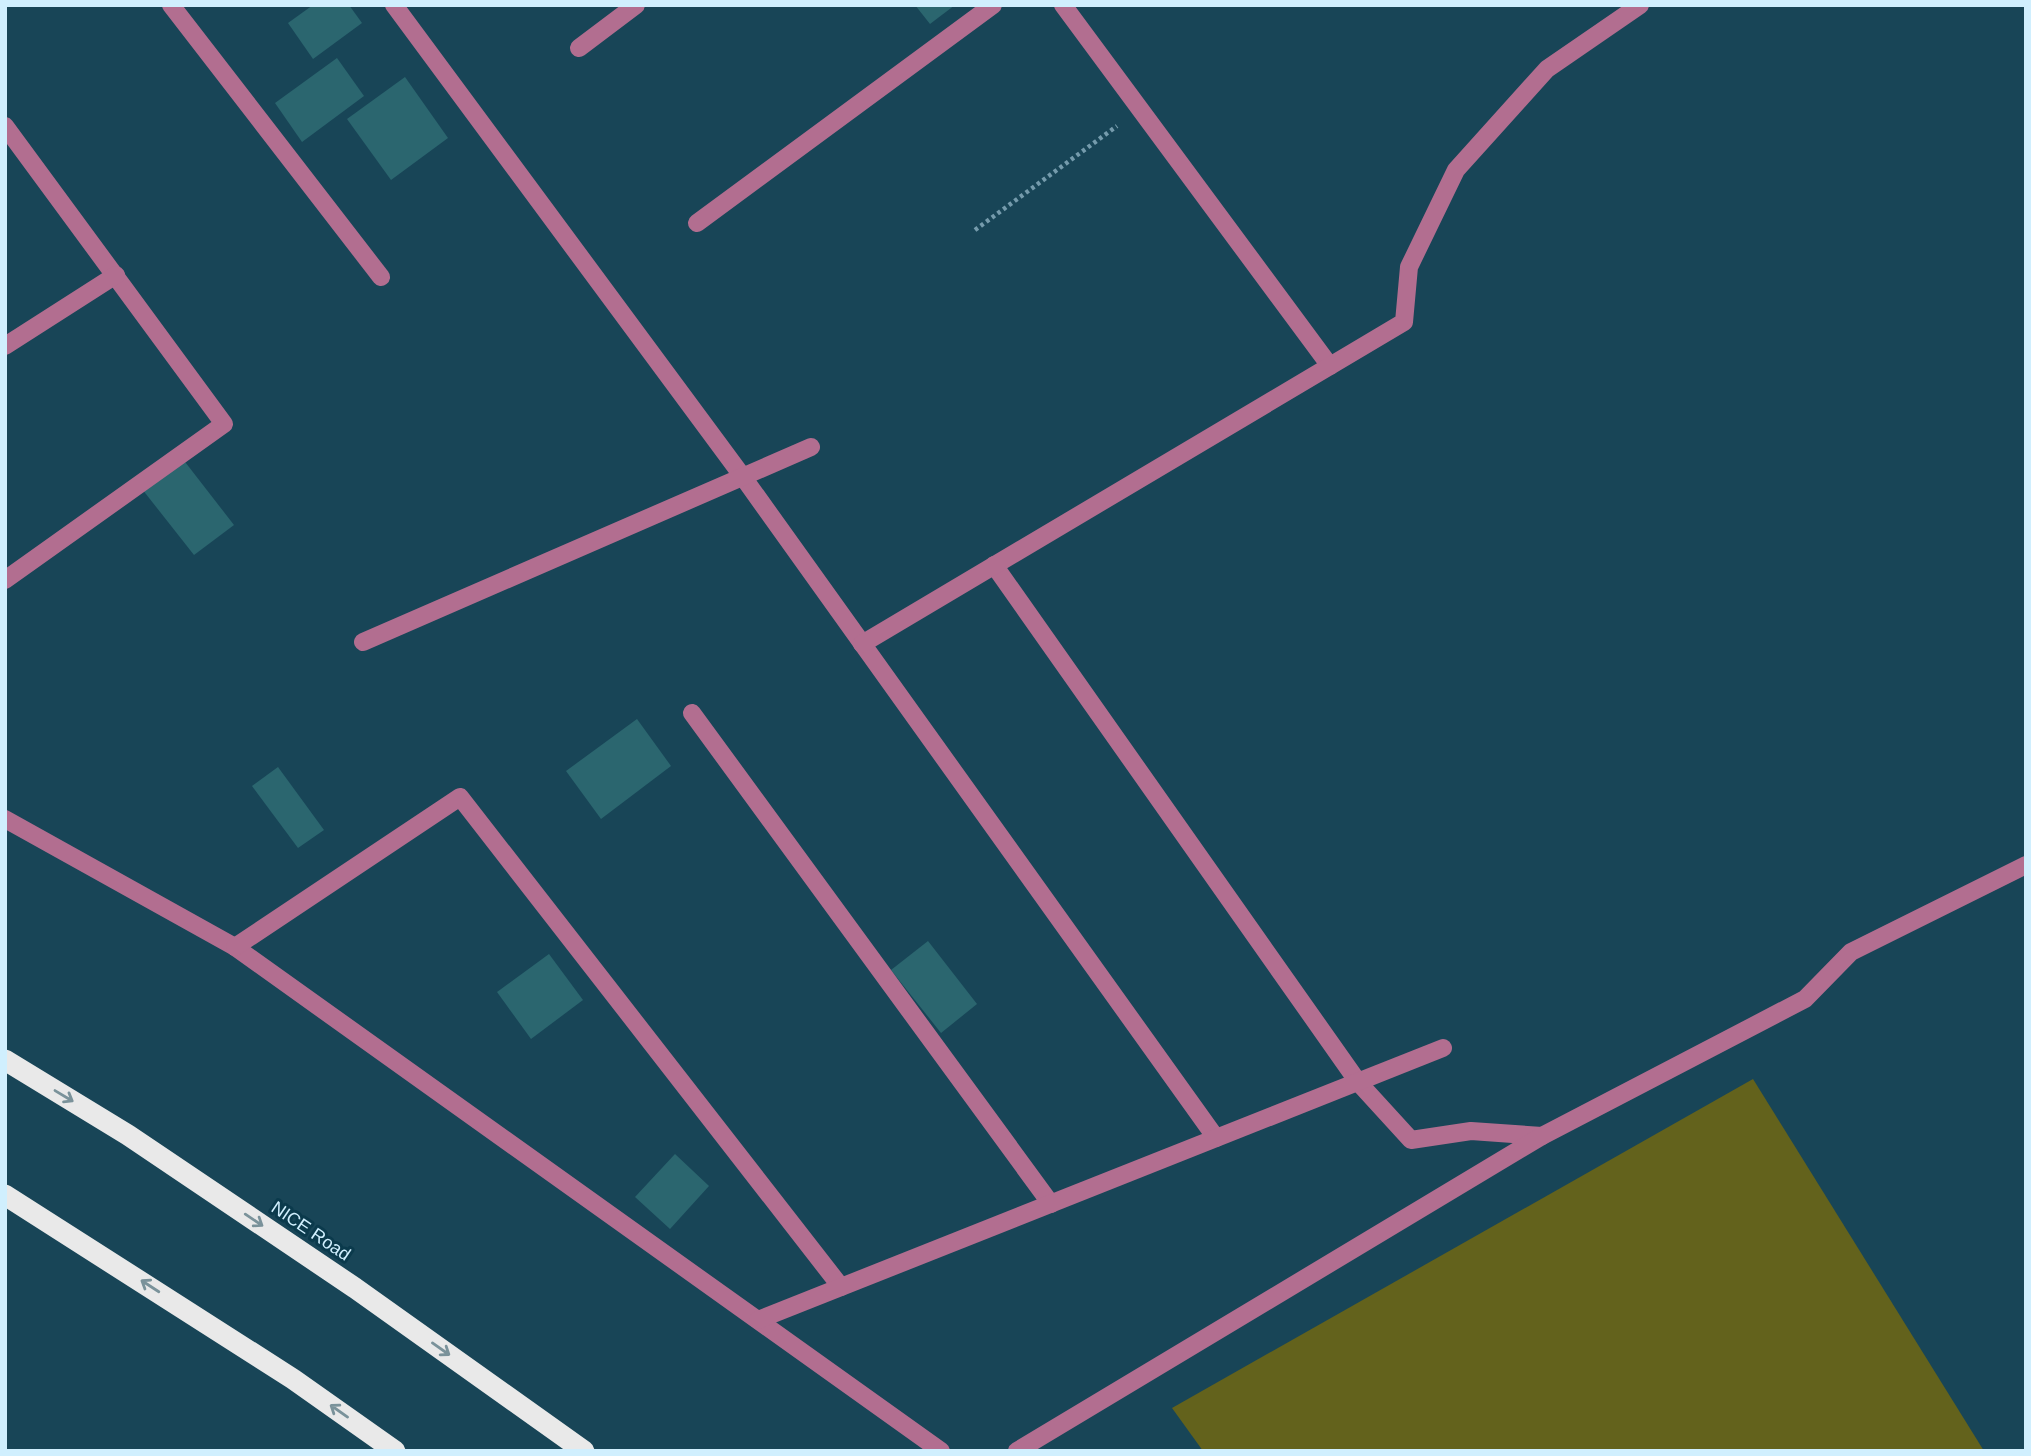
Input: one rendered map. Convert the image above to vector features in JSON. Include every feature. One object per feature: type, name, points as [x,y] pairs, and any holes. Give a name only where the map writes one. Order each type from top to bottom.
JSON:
[{"type":"highway","name":"NICE Road","points":[[5,1060],[139,1143],[355,1288],[584,1451]]},
{"type":"highway","points":[[5,1195],[293,1379],[395,1451]]},
{"type":"street","points":[[171,5],[381,277]]},
{"type":"street","points":[[394,5],[743,477],[1216,1138]]},
{"type":"street","points":[[579,48],[636,5]]},
{"type":"street","points":[[697,223],[993,5]]},
{"type":"street","points":[[1063,5],[1330,366]]},
{"type":"street","points":[[862,644],[1404,322],[1409,267],[1456,170],[1548,69],[1640,5]]},
{"type":"street","points":[[5,126],[223,424],[5,580]]},
{"type":"street","points":[[5,345],[116,275]]},
{"type":"street","points":[[363,642],[811,447]]},
{"type":"street","points":[[994,565],[1358,1082],[1411,1140],[1471,1131],[1542,1136]]},
{"type":"street","points":[[692,713],[1051,1204]]},
{"type":"street","points":[[235,947],[460,797],[841,1287]]},
{"type":"street","points":[[5,819],[235,947],[941,1451]]},
{"type":"street","points":[[1017,1451],[1542,1136],[1805,999],[1851,952],[2026,865]]},
{"type":"street","points":[[758,1320],[1443,1048]]},
{"type":"path","points":[[975,230],[1140,109]]},
{"type":"shaded area","points":[[1753,1079],[1984,1451],[1203,1451],[1172,1408]]},
{"type":"building","points":[[313,5],[349,5],[362,23],[313,59],[288,23]]},
{"type":"building","points":[[915,5],[955,5],[930,24]]},
{"type":"building","points":[[337,58],[364,96],[302,142],[275,103]]},
{"type":"building","points":[[405,77],[448,138],[391,180],[347,119]]},
{"type":"building","points":[[182,458],[234,525],[194,555],[142,489]]},
{"type":"building","points":[[637,719],[671,766],[601,819],[566,771]]},
{"type":"building","points":[[278,767],[324,830],[298,848],[252,786]]},
{"type":"building","points":[[928,941],[977,1004],[941,1033],[891,970]]},
{"type":"building","points":[[549,954],[583,1000],[531,1039],[497,992]]},
{"type":"building","points":[[675,1154],[709,1186],[670,1229],[635,1197]]}]
